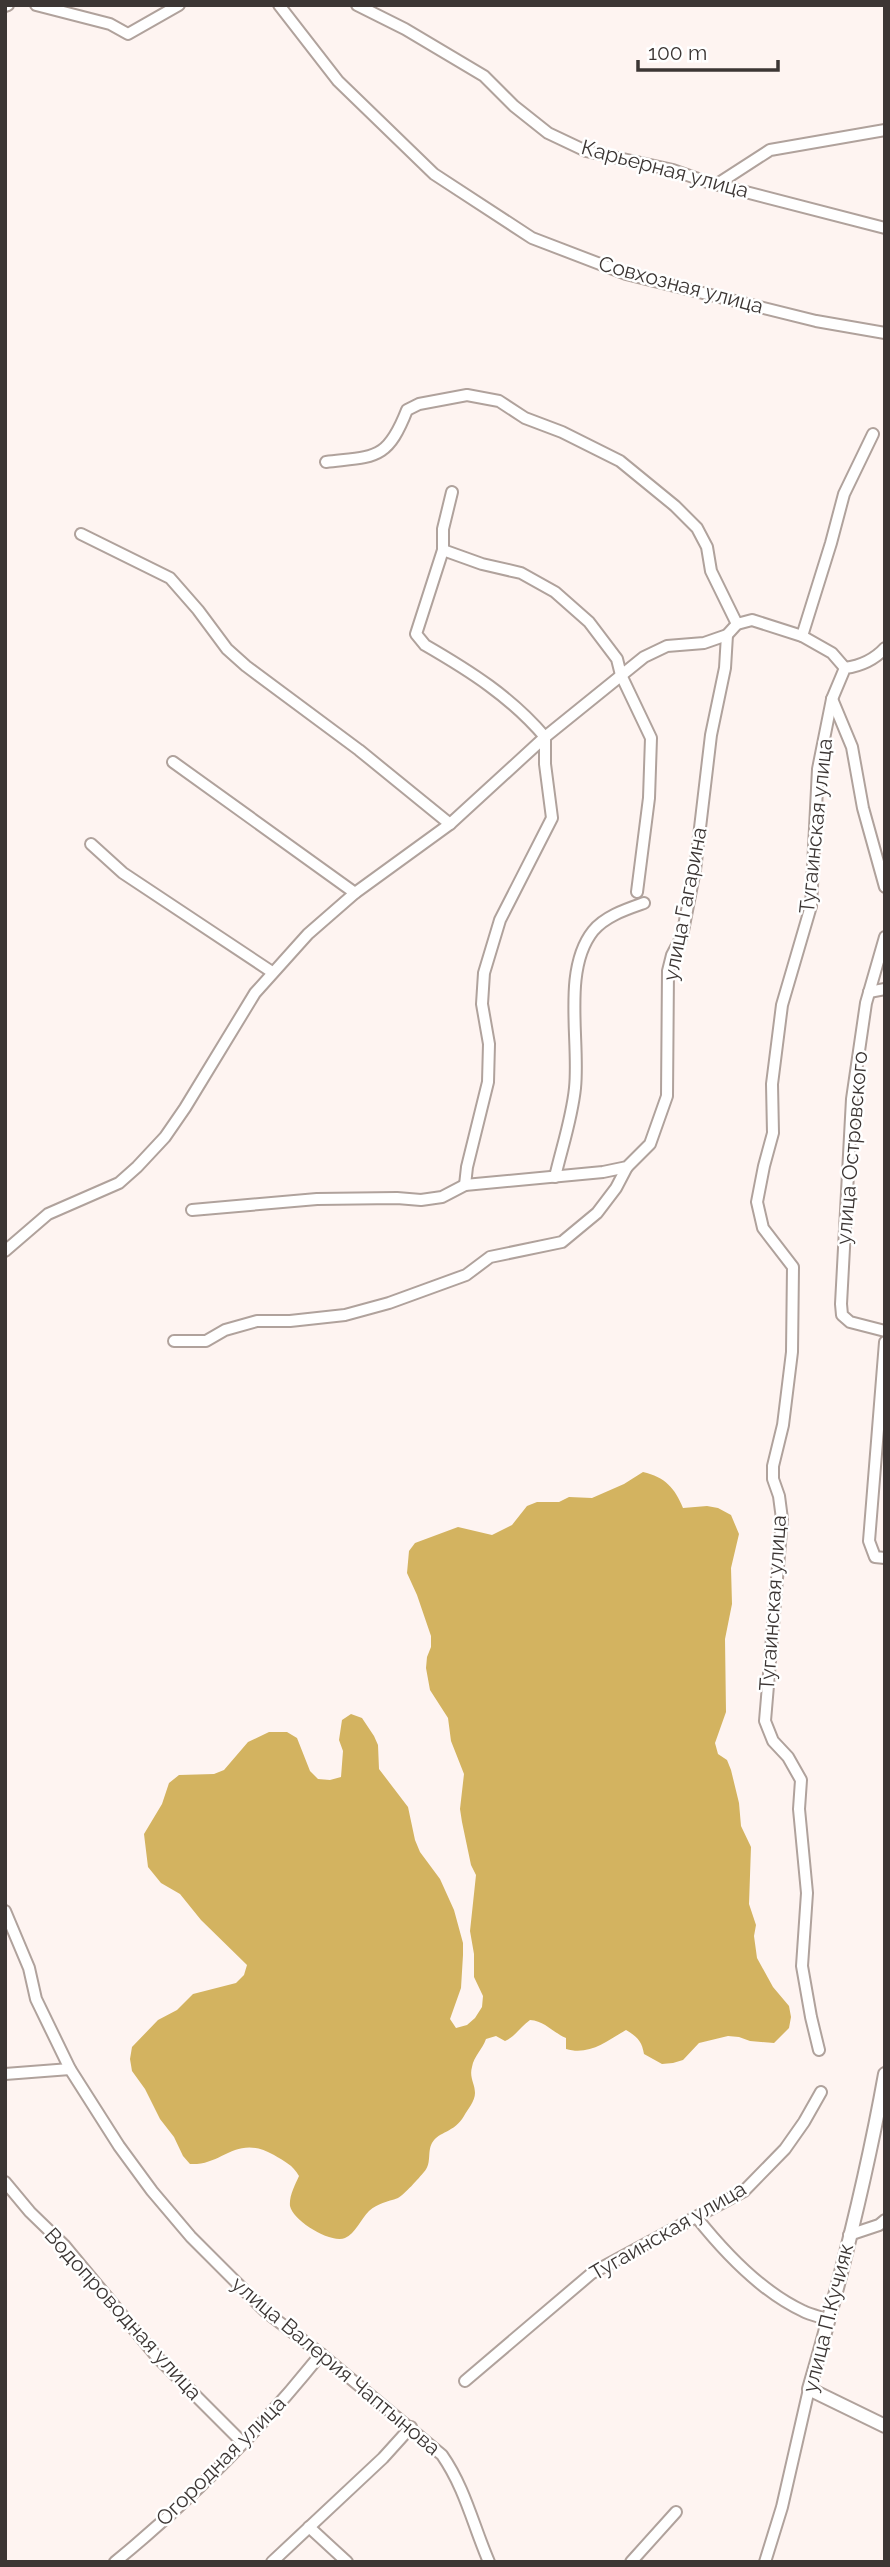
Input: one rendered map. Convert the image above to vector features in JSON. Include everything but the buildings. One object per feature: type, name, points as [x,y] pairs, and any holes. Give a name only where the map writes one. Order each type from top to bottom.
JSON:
[{"type":"street","points":[[36,5],[110,24],[128,34],[179,5]]},
{"type":"street","name":"Совхозная улица","points":[[279,5],[338,81],[434,174],[532,238],[626,274],[816,321],[885,333]]},
{"type":"street","name":"Карьерная улица","points":[[357,5],[405,29],[484,76],[514,106],[548,133],[586,151],[719,183],[885,228]]},
{"type":"street","points":[[719,183],[770,150],[885,130]]},
{"type":"street","points":[[326,462],[372,457],[383,452],[400,427],[407,410],[419,404],[467,395],[499,401],[525,418],[562,432],[620,461],[675,506],[697,528],[707,547],[711,572],[737,624]]},
{"type":"street","points":[[802,636],[844,494],[873,434]]},
{"type":"street","points":[[452,492],[443,529],[443,550],[416,634],[425,645],[500,692],[531,720],[545,737],[545,764],[552,818],[500,920],[484,973],[482,1004],[489,1044],[488,1082],[465,1185]]},
{"type":"street","points":[[81,534],[170,578],[198,610],[226,649],[359,750],[450,824]]},
{"type":"street","points":[[443,550],[482,564],[521,573],[555,592],[596,631],[617,659],[621,676],[651,738],[649,798],[638,892]]},
{"type":"street","points":[[5,1251],[48,1214],[119,1183],[137,1167],[165,1136],[185,1108],[239,1016],[272,972],[308,934],[355,892],[450,824],[545,737],[644,657],[667,646],[704,643],[727,635],[737,624],[752,620],[802,636],[832,653],[845,668],[859,666],[885,648]]},
{"type":"street","name":"улица Гагарина","points":[[174,1341],[206,1341],[225,1331],[257,1321],[290,1321],[345,1315],[389,1303],[466,1275],[490,1257],[562,1242],[597,1213],[616,1188],[627,1167],[650,1144],[667,1096],[668,971],[672,955],[682,936],[695,870],[711,735],[725,668],[727,635]]},
{"type":"street","name":"Тугаинская улица","points":[[819,2050],[802,1966],[807,1893],[799,1809],[801,1780],[788,1757],[773,1741],[765,1721],[782,1519],[779,1496],[773,1479],[773,1466],[783,1425],[792,1352],[793,1266],[763,1228],[757,1202],[774,1133],[772,1084],[782,1004],[811,906],[818,769],[832,699],[845,668]]},
{"type":"street","points":[[832,699],[852,747],[863,808],[885,887]]},
{"type":"street","points":[[173,762],[355,892]]},
{"type":"street","points":[[92,844],[123,873],[272,972]]},
{"type":"street","points":[[555,1177],[575,1086],[573,1013],[580,953],[594,929],[619,911],[644,903]]},
{"type":"street","name":"улица Островского","points":[[885,937],[869,992],[852,1099],[841,1304],[842,1315],[850,1322],[885,1331]]},
{"type":"street","points":[[869,992],[885,989]]},
{"type":"street","points":[[192,1210],[317,1199],[421,1200],[442,1197],[465,1185],[627,1167]]},
{"type":"street","points":[[885,1342],[869,1541],[875,1557],[885,1558]]},
{"type":"street","name":"улица Валерия Чаптынова","points":[[5,1911],[29,1968],[36,1999],[70,2069],[119,2146],[152,2191],[191,2237],[267,2312],[442,2455],[453,2470],[489,2562]]},
{"type":"street","points":[[5,2074],[70,2069]]},
{"type":"street","name":"улица П.Кучияк","points":[[765,2562],[782,2507],[809,2389],[830,2320],[885,2074]]},
{"type":"street","name":"Тугаинская улица","points":[[465,2381],[592,2273],[744,2191],[785,2149],[821,2092]]},
{"type":"street","name":"Водопроводная улица","points":[[5,2182],[30,2212],[64,2245],[157,2357],[243,2443]]},
{"type":"street","points":[[697,2218],[713,2238],[766,2288],[803,2311],[830,2320]]},
{"type":"street","points":[[849,2235],[879,2225],[885,2220]]},
{"type":"street","name":"Огородная улица","points":[[115,2562],[205,2482],[281,2403],[321,2354]]},
{"type":"street","points":[[809,2389],[885,2426]]},
{"type":"street","points":[[272,2562],[383,2458],[411,2427]]},
{"type":"street","points":[[631,2562],[676,2512]]},
{"type":"street","points":[[309,2527],[347,2562]]},
{"type":"shaded area","points":[[643,1472],[668,1484],[683,1508],[707,1506],[731,1515],[739,1534],[731,1568],[732,1604],[725,1639],[726,1712],[715,1743],[718,1754],[727,1760],[731,1770],[741,1826],[751,1847],[749,1904],[756,1925],[754,1936],[757,1958],[773,1987],[789,2006],[789,2028],[774,2043],[728,2036],[699,2043],[683,2060],[662,2064],[644,2054],[639,2040],[626,2030],[598,2046],[582,2051],[566,2049],[566,2038],[540,2022],[530,2020],[505,2041],[496,2036],[486,2039],[472,2067],[475,2093],[473,2102],[460,2122],[432,2143],[424,2172],[401,2196],[369,2211],[349,2236],[331,2238],[313,2230],[293,2212],[290,2198],[299,2176],[291,2166],[274,2155],[249,2147],[202,2163],[190,2164],[132,2071],[132,2047],[158,2020],[177,2010],[193,1994],[236,1983],[244,1975],[247,1965],[201,1920],[180,1894],[161,1883],[148,1867],[144,1834],[162,1804],[169,1783],[179,1775],[214,1774],[224,1770],[248,1742],[269,1732],[287,1732],[297,1738],[310,1771],[318,1779],[341,1777],[343,1751],[339,1740],[342,1720],[351,1714],[362,1718],[378,1745],[379,1769],[408,1807],[420,1852],[440,1879],[454,1910],[463,1943],[463,1955],[461,1988],[450,2019],[456,2028],[467,2025],[482,2007],[483,1996],[474,1977],[470,1931],[476,1875],[471,1865],[460,1809],[464,1774],[451,1741],[448,1718],[430,1690],[426,1668],[431,1636],[407,1573],[409,1551],[415,1543],[458,1527],[492,1535],[512,1525],[527,1506],[537,1502],[559,1502],[569,1497],[592,1498]]}]
